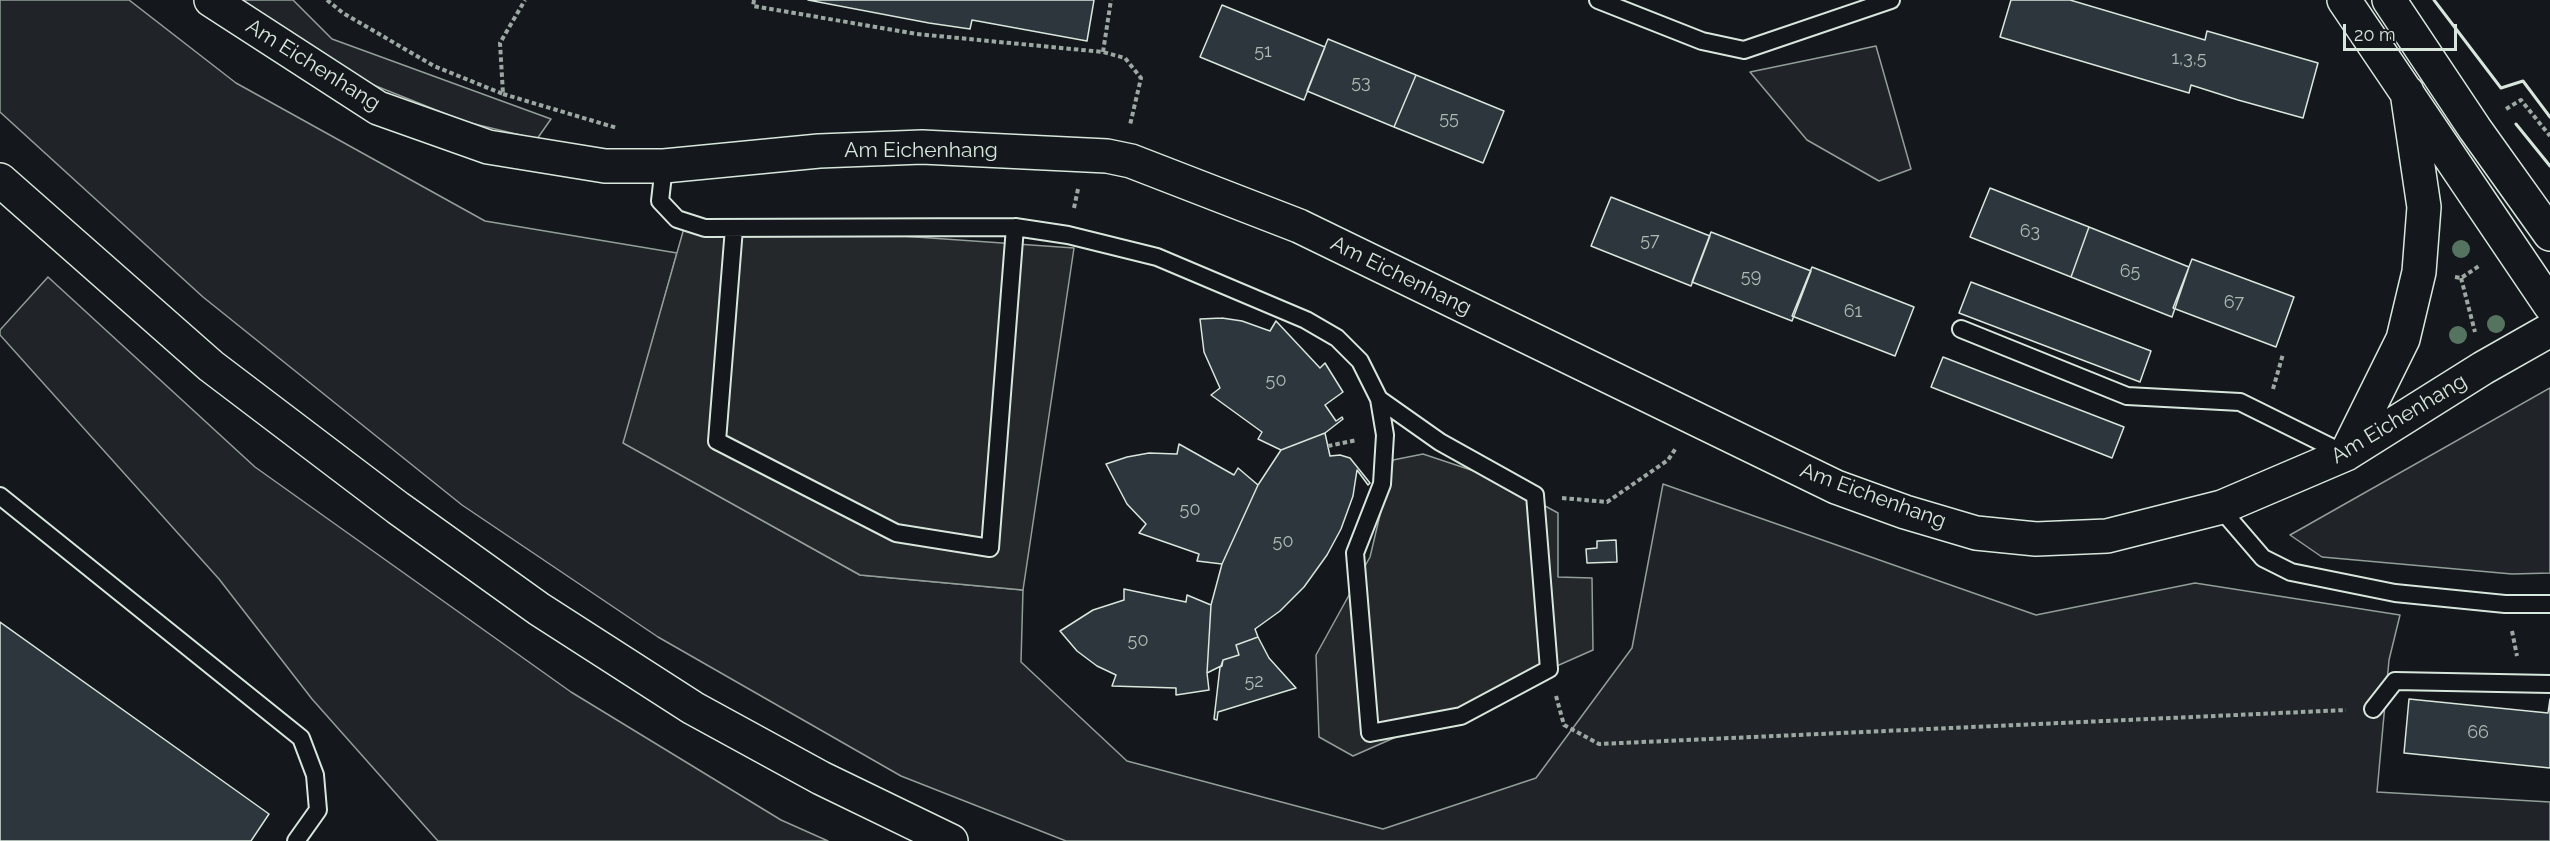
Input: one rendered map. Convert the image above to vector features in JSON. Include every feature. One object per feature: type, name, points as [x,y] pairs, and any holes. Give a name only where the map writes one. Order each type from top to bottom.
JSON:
[{"type":"street","name":"Am Eichenhang","points":[[211,0],[378,108],[488,147],[604,166],[664,166],[819,151],[922,147],[1107,156],[1131,161],[1299,226],[1694,420],[1836,487],[1905,512],[1976,533],[2036,539],[2107,536],[2220,508],[2346,454],[2483,368],[2550,330]]},
{"type":"street","points":[[2344,0],[2550,305]]},
{"type":"street","points":[[2388,0],[2475,129],[2550,234]]},
{"type":"street","points":[[2346,454],[2403,339],[2419,272],[2424,207],[2407,92]]},
{"type":"street","points":[[0,180],[212,366],[398,508],[539,609],[693,708],[821,778],[951,841]]},
{"type":"lane","points":[[1598,0],[1702,41],[1744,50],[1891,0]]},
{"type":"lane","points":[[664,166],[660,201],[677,219],[705,228],[1015,227],[1068,235],[1157,256],[1306,320],[1337,338],[1360,361],[1379,399],[1386,435],[1382,484],[1355,553],[1370,733],[1461,716],[1549,669],[1535,495],[1440,442],[1379,399]]},
{"type":"lane","points":[[734,228],[717,441],[896,533],[990,548],[1015,227]]},
{"type":"lane","points":[[1961,329],[2127,396],[2240,402],[2346,454]]},
{"type":"lane","points":[[0,496],[301,738],[315,775],[318,810],[296,841]]},
{"type":"lane","points":[[2220,508],[2263,558],[2291,572],[2395,593],[2505,604],[2550,604]]},
{"type":"lane","points":[[2373,709],[2395,681],[2550,684]]},
{"type":"path","points":[[327,0],[343,13],[434,66],[503,94],[500,43],[525,0]]},
{"type":"path","points":[[754,0],[753,6],[917,34],[1103,52],[1125,58],[1141,78],[1130,127]]},
{"type":"path","points":[[1103,52],[1111,0]]},
{"type":"path","points":[[2475,129],[2522,100],[2550,136]]},
{"type":"path","points":[[2461,278],[2483,368]]},
{"type":"path","points":[[1535,495],[1607,502],[1668,460],[1694,420]]},
{"type":"path","points":[[2505,604],[2523,683]]},
{"type":"path","points":[[1549,669],[1564,725],[1599,744],[2373,709]]},
{"type":"shaded area","points":[[0,0],[129,0],[236,83],[485,221],[677,253],[624,443],[860,575],[1023,590],[1021,662],[1127,761],[1383,829],[1536,778],[1632,648],[1663,484],[2036,615],[2195,583],[2400,615],[2389,660],[2377,792],[2550,802],[2550,841],[1066,841],[901,776],[658,637],[462,505],[203,297],[0,112]]},
{"type":"shaded area","points":[[243,0],[293,0],[332,39],[551,119],[537,139],[466,122],[351,76]]},
{"type":"shaded area","points":[[1876,46],[1911,169],[1879,181],[1807,140],[1750,72]]},
{"type":"shaded area","points":[[686,221],[1074,248],[1023,590],[860,575],[623,443]]},
{"type":"shaded area","points":[[48,277],[255,467],[571,692],[781,820],[828,841],[438,841],[312,699],[219,579],[0,335],[0,330]]},
{"type":"shaded area","points":[[2550,388],[2550,573],[2512,574],[2322,557],[2290,535]]},
{"type":"shaded area","points":[[1423,454],[1492,477],[1558,513],[1558,577],[1592,578],[1593,650],[1353,756],[1319,737],[1316,655],[1370,557],[1393,460]]},
{"type":"building","points":[[808,0],[1094,0],[1087,41],[972,20],[970,29],[929,23]]},
{"type":"building","points":[[2011,0],[2070,0],[2205,40],[2207,31],[2318,63],[2303,118],[2191,85],[2189,93],[2000,37]]},
{"type":"building","points":[[1222,5],[1325,47],[1304,100],[1200,57]]},
{"type":"building","points":[[1328,39],[1416,75],[1394,127],[1307,91]]},
{"type":"building","points":[[1416,75],[1504,111],[1483,163],[1394,127]]},
{"type":"building","points":[[1990,188],[2089,227],[2071,277],[1970,237]]},
{"type":"building","points":[[1611,197],[1710,236],[1691,286],[1591,246]]},
{"type":"building","points":[[2089,227],[2189,267],[2172,317],[2071,277]]},
{"type":"building","points":[[1711,232],[1811,271],[1792,321],[1692,282]]},
{"type":"building","points":[[2192,259],[2294,297],[2276,347],[2173,308]]},
{"type":"building","points":[[1812,267],[1914,307],[1895,356],[1792,316]]},
{"type":"building","points":[[1971,282],[2151,351],[2140,382],[1959,313]]},
{"type":"building","points":[[1222,318],[1242,321],[1270,331],[1276,321],[1320,368],[1325,363],[1343,392],[1325,405],[1336,421],[1342,417],[1343,419],[1325,433],[1281,450],[1258,439],[1262,432],[1211,395],[1220,388],[1204,352],[1200,319]]},
{"type":"building","points":[[1943,357],[2124,427],[2112,458],[1931,387]]},
{"type":"building","points":[[1325,433],[1330,456],[1340,455],[1350,458],[1370,483],[1368,485],[1357,470],[1353,496],[1341,529],[1327,555],[1304,587],[1280,611],[1255,629],[1258,637],[1236,645],[1239,655],[1223,660],[1221,666],[1207,673],[1211,605],[1222,564],[1258,485],[1281,450]]},
{"type":"building","points":[[1179,444],[1234,475],[1238,468],[1258,485],[1222,564],[1197,561],[1199,554],[1139,533],[1146,524],[1127,504],[1106,464],[1149,453],[1177,454]]},
{"type":"building","points":[[1616,540],[1617,562],[1587,563],[1586,549],[1597,548],[1597,541]]},
{"type":"building","points":[[1124,589],[1186,602],[1187,595],[1211,605],[1207,673],[1209,690],[1176,695],[1176,688],[1112,686],[1116,675],[1097,666],[1077,651],[1060,631],[1093,610],[1124,600]]},
{"type":"building","points":[[0,622],[269,814],[251,841],[0,841]]},
{"type":"building","points":[[1258,637],[1269,658],[1296,688],[1218,712],[1217,720],[1214,719],[1220,667],[1223,660],[1239,655],[1236,645]]},
{"type":"building","points":[[2409,699],[2548,713],[2550,699],[2550,768],[2404,753]]},
{"type":"wall","points":[[2434,0],[2501,88],[2523,81],[2550,117]]},
{"type":"wall","points":[[2516,124],[2550,166]]}]
